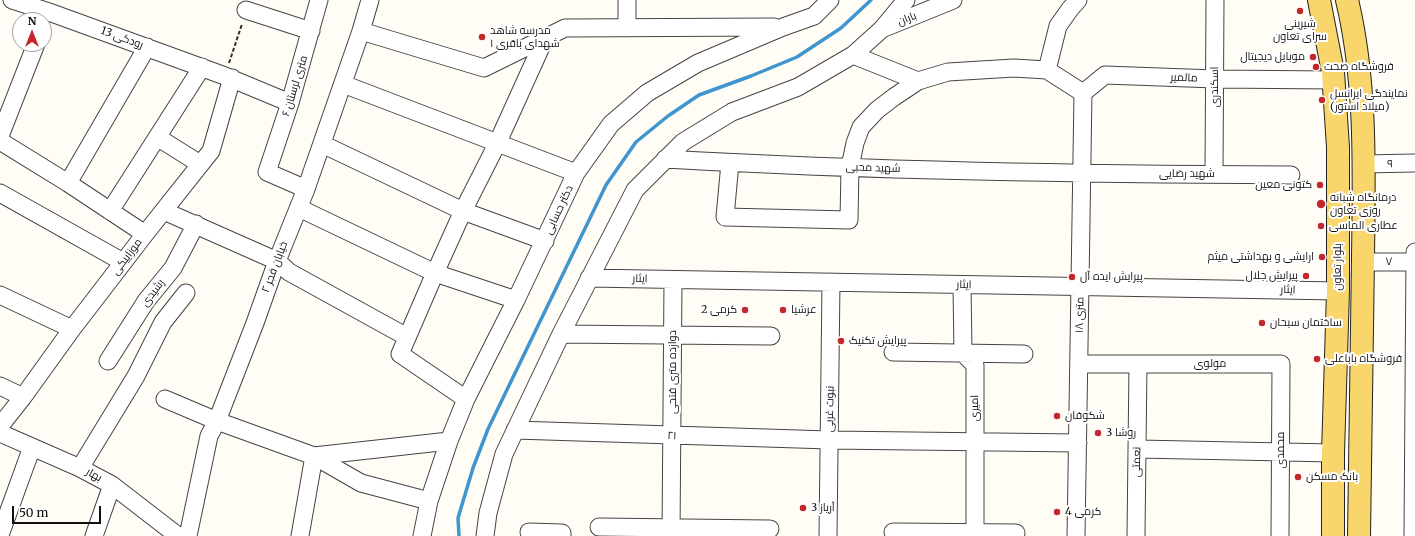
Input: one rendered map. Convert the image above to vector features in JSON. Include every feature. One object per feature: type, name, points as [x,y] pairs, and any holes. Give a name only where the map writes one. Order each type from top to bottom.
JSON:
[{"type":"main road","name":"بلوار تعاون","points":[[1318,0],[1334,80],[1338,147],[1338,291],[1333,536]]},
{"type":"main road","points":[[1347,0],[1351,16],[1360,80],[1364,147],[1359,536]]},
{"type":"main road","points":[[1338,291],[1362,292]]},
{"type":"street","name":"رودکی 13","points":[[12,0],[35,12]]},
{"type":"street","name":"۶ متری لرستان","points":[[306,189],[267,172],[290,103],[320,0]]},
{"type":"street","name":"خیابان فجر ۲","points":[[188,536],[209,436],[217,421],[277,261],[299,208],[361,31],[370,0]]},
{"type":"street","points":[[627,0],[627,28]]},
{"type":"street","name":"دکتر حسابی","points":[[422,536],[429,501],[449,441],[466,399],[516,300],[576,173],[611,124],[647,93],[698,63],[783,27],[814,16],[830,0]]},
{"type":"street","points":[[485,536],[488,513],[504,454],[561,334],[635,190],[664,159],[683,142],[732,112],[798,87],[853,55],[882,29],[906,0]]},
{"type":"street","name":"باران","points":[[882,29],[953,0]]},
{"type":"street","points":[[1047,70],[1058,26],[1078,0]]},
{"type":"street","name":"اسکندری","points":[[1214,174],[1215,0]]},
{"type":"street","points":[[246,10],[311,31]]},
{"type":"street","name":"رودکی 13","points":[[52,20],[147,48],[202,67],[290,103]]},
{"type":"street","points":[[361,31],[484,68],[565,28],[783,27]]},
{"type":"street","points":[[466,399],[400,354],[435,273],[498,144],[545,38]]},
{"type":"street","points":[[68,183],[147,48]]},
{"type":"street","points":[[0,136],[5,111],[32,52]]},
{"type":"street","points":[[853,55],[918,81]]},
{"type":"street","points":[[110,211],[202,67]]},
{"type":"street","points":[[730,163],[725,217],[849,220],[850,167],[855,143],[861,127],[888,101],[918,81],[948,72],[962,70],[1014,68],[1047,70],[1083,93]]},
{"type":"street","name":"مالمیر","points":[[1083,93],[1105,75],[1215,79],[1334,80]]},
{"type":"street","name":"موزاییکی","points":[[0,426],[123,262],[211,151],[229,77]]},
{"type":"street","points":[[342,84],[576,173]]},
{"type":"street","name":"۱۸ متری","points":[[1076,536],[1083,93]]},
{"type":"street","points":[[157,137],[200,164]]},
{"type":"street","points":[[0,141],[68,183],[145,234]]},
{"type":"street","points":[[322,144],[464,211],[544,241]]},
{"type":"street","name":"شهید محبی","points":[[664,159],[730,163],[1082,174]]},
{"type":"street","name":"۹","points":[[1364,164],[1415,163]]},
{"type":"street","name":"شهید رضایی","points":[[1082,174],[1291,175]]},
{"type":"street","points":[[0,193],[123,262]]},
{"type":"street","points":[[299,208],[435,273],[516,300]]},
{"type":"street","points":[[164,211],[277,261],[289,272],[407,337]]},
{"type":"street","name":"رشیدی","points":[[108,362],[146,301],[173,268],[196,224]]},
{"type":"street","points":[[1413,536],[1415,252]]},
{"type":"street","name":"۷","points":[[1363,262],[1415,262]]},
{"type":"street","name":"ایثار","points":[[589,278],[1338,291]]},
{"type":"street","name":"دوازده متری فتحی","points":[[671,532],[673,280]]},
{"type":"street","name":"نبوت غربی","points":[[828,536],[831,282]]},
{"type":"street","points":[[962,285],[963,353]]},
{"type":"street","points":[[80,468],[136,376],[163,322],[186,293]]},
{"type":"street","points":[[0,295],[72,329]]},
{"type":"street","points":[[561,334],[771,336]]},
{"type":"street","points":[[893,352],[1024,354]]},
{"type":"street","name":"امیری","points":[[963,353],[975,365],[975,534]]},
{"type":"street","name":"مولوی","points":[[1079,364],[1281,364]]},
{"type":"street","name":"نعمتی","points":[[1136,536],[1138,364]]},
{"type":"street","name":"محمدی","points":[[1280,536],[1281,364]]},
{"type":"street","points":[[0,386],[23,397]]},
{"type":"street","points":[[165,398],[217,421],[314,456],[361,482],[429,501]]},
{"type":"street","name":"۲۱","points":[[515,430],[829,440],[1078,443]]},
{"type":"street","name":"بهار","points":[[0,433],[80,468],[112,485],[178,536]]},
{"type":"street","points":[[314,456],[449,441]]},
{"type":"street","points":[[0,535],[32,447]]},
{"type":"street","points":[[1138,449],[1334,453]]},
{"type":"street","points":[[300,536],[314,456]]},
{"type":"street","points":[[94,536],[112,485]]},
{"type":"street","points":[[599,527],[671,532],[770,529]]},
{"type":"street","points":[[529,532],[562,533],[562,536]]},
{"type":"street","points":[[892,532],[975,534],[1016,533]]},
{"type":"path","points":[[229,77],[246,10]]},
{"type":"waterway","points":[[459,536],[458,518],[473,468],[488,429],[606,185],[636,142],[668,116],[699,95],[797,57],[841,28],[871,0]]},
{"type":"place","name":"شیرینی سرای تعاون","points":[[1300,11]]},
{"type":"place","name":"مدرسه شاهد شهدای باقری ۱","points":[[482,37]]},
{"type":"place","name":"موبایل دیجیتال","points":[[1313,57]]},
{"type":"place","name":"فروشگاه صحت","points":[[1316,67]]},
{"type":"place","name":"نمایندگی ایرانسل (میلاد استور)","points":[[1322,100]]},
{"type":"place","name":"کتونی معین","points":[[1320,185]]},
{"type":"place","name":"درمانگاه شبانه روزی تعاون","points":[[1321,204]]},
{"type":"place","name":"عطاری الماسی","points":[[1321,226]]},
{"type":"place","name":"ارایشی و بهداشتی میثم","points":[[1322,257]]},
{"type":"place","name":"پیرایش جلال","points":[[1306,276]]},
{"type":"place","name":"پیرایش ایده آل","points":[[1072,277]]},
{"type":"place","name":"کرمی 2","points":[[745,310]]},
{"type":"place","name":"عرشیا","points":[[783,310]]},
{"type":"place","name":"ساختمان سبحان","points":[[1262,323]]},
{"type":"place","name":"پیرایش تکنیک","points":[[841,341]]},
{"type":"place","name":"فروشگاه باباعلی","points":[[1317,359]]},
{"type":"place","name":"شکوفان","points":[[1057,416]]},
{"type":"place","name":"روشا 3","points":[[1098,433]]},
{"type":"place","name":"بانک مسکن","points":[[1298,477]]},
{"type":"place","name":"آریاز 3","points":[[803,508]]},
{"type":"place","name":"کرمی 4","points":[[1057,512]]}]
